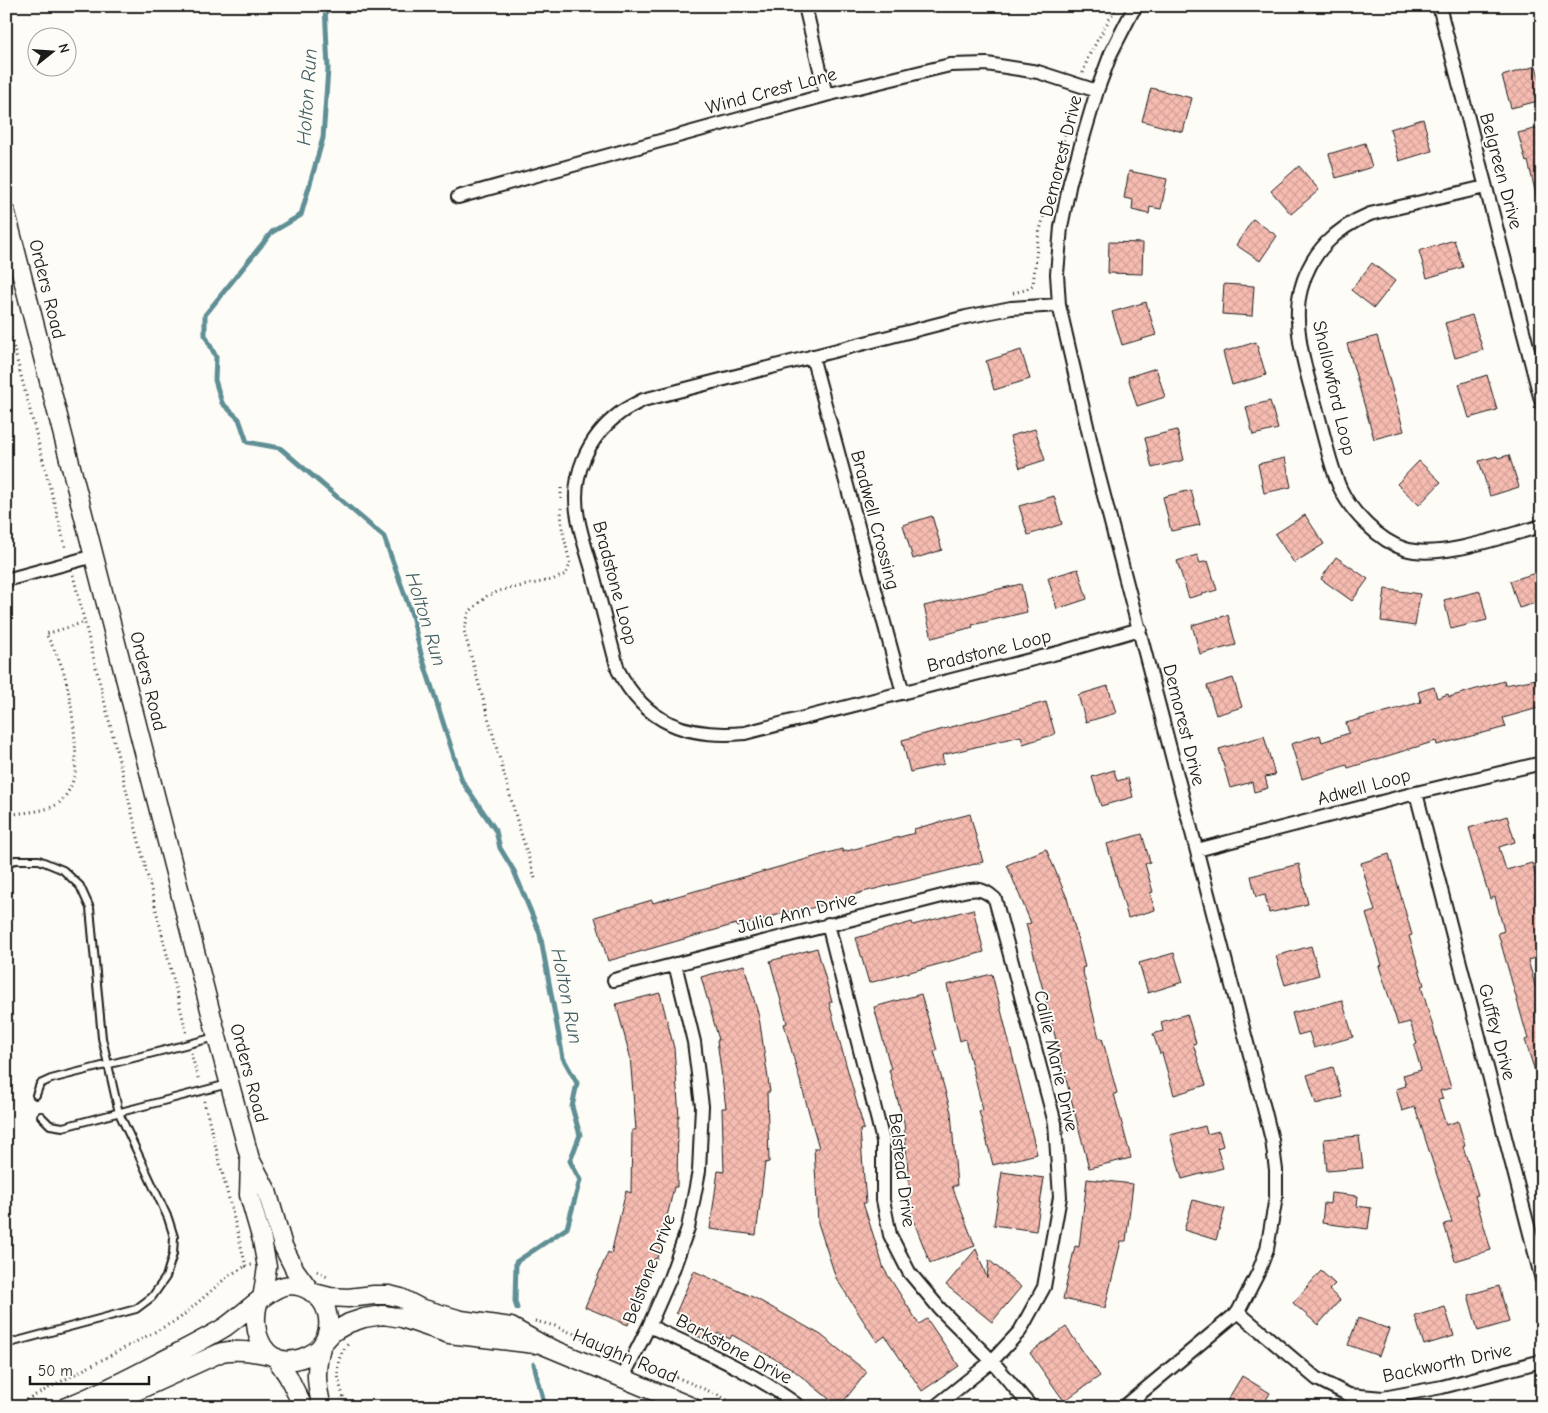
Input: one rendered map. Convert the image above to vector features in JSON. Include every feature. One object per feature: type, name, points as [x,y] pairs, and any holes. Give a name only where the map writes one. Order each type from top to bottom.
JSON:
[{"type":"street","points":[[805,6],[826,95]]},
{"type":"street","name":"Demorest Drive","points":[[1124,1407],[1238,1312],[1258,1273],[1267,1249],[1276,1197],[1276,1170],[1267,1122],[1097,469],[1059,305],[1056,274],[1061,227],[1070,182],[1097,91],[1111,53],[1137,6]]},
{"type":"street","name":"Belgreen Drive","points":[[1438,6],[1542,404]]},
{"type":"street","name":"Wind Crest Lane","points":[[458,196],[826,95],[950,65],[987,64],[1038,72],[1097,91]]},
{"type":"street","name":"Shallowford Loop","points":[[1485,187],[1370,214],[1354,221],[1338,232],[1321,248],[1308,267],[1300,290],[1297,312],[1301,348],[1328,453],[1340,488],[1355,511],[1382,537],[1405,549],[1428,553],[1454,549],[1542,526]]},
{"type":"street","name":"Orders Road","points":[[6,213],[229,1084],[250,1159],[267,1190],[283,1246],[295,1270],[312,1292]]},
{"type":"street","name":"Bradstone Loop","points":[[1059,305],[1011,308],[966,317],[643,400],[621,412],[605,426],[593,439],[585,453],[577,482],[578,516],[618,670],[626,686],[656,717],[676,727],[698,733],[721,735],[745,733],[1060,652],[1140,629]]},
{"type":"street","name":"Bradwell Crossing","points":[[812,356],[902,693]]},
{"type":"street","points":[[6,580],[94,556]]},
{"type":"street","name":"Adwell Loop","points":[[1197,850],[1416,793],[1542,763]]},
{"type":"street","name":"Guffey Drive","points":[[1416,793],[1542,1280]]},
{"type":"street","name":"Julia Ann Drive","points":[[614,980],[828,924],[978,888],[988,893]]},
{"type":"street","name":"Callie Marie Drive","points":[[934,1407],[992,1360],[1020,1331],[1044,1287],[1060,1197],[1055,1123],[995,900],[988,893]]},
{"type":"street","name":"Belstead Drive","points":[[828,924],[883,1141],[883,1200],[890,1235],[909,1272],[940,1309],[992,1360],[1030,1407]]},
{"type":"street","name":"Belstone Drive","points":[[623,1377],[649,1326],[670,1278],[688,1228],[699,1171],[702,1106],[694,1042],[675,964]]},
{"type":"street","name":"Orders Road","points":[[250,1159],[249,1195],[266,1264],[260,1301]]},
{"type":"street","points":[[66,1407],[109,1388],[208,1337],[226,1326],[273,1290],[285,1286],[298,1286],[312,1292],[321,1300],[327,1312],[329,1325],[316,1364],[316,1386],[322,1407]]},
{"type":"street","name":"Haughn Road","points":[[312,1292],[330,1297],[348,1298],[388,1295],[401,1298],[420,1308],[452,1318],[511,1327],[543,1345],[692,1407]]},
{"type":"street","points":[[260,1301],[254,1323],[257,1336],[288,1376],[302,1407]]},
{"type":"street","name":"Backworth Drive","points":[[1238,1312],[1317,1379],[1349,1395],[1383,1398],[1442,1387],[1542,1361]]},
{"type":"street","name":"Haughn Road","points":[[322,1345],[333,1332],[349,1323],[383,1315],[402,1318],[449,1334],[543,1345]]},
{"type":"street","name":"Barkstone Drive","points":[[649,1326],[718,1358],[784,1394],[800,1407]]},
{"type":"street","points":[[101,1407],[222,1352],[235,1350],[250,1351],[285,1360],[297,1360],[311,1354],[322,1345]]},
{"type":"lane","points":[[6,862],[39,860],[63,870],[80,886],[90,908],[102,1038],[119,1113],[168,1218],[174,1237],[173,1254],[166,1277],[152,1297],[136,1310],[6,1344]]},
{"type":"lane","points":[[36,1095],[40,1084],[51,1079],[217,1037]]},
{"type":"lane","points":[[41,1116],[50,1125],[63,1127],[229,1084]]},
{"type":"path","points":[[1009,293],[1025,290],[1033,285],[1038,238],[1070,111],[1088,57],[1117,6]]},
{"type":"path","points":[[6,318],[70,563],[246,1266]]},
{"type":"path","points":[[535,878],[464,631],[469,612],[487,596],[502,590],[552,580],[566,574],[570,564],[562,528],[560,490],[563,480]]},
{"type":"path","points":[[6,815],[40,810],[58,803],[67,794],[75,775],[76,757],[69,694],[64,673],[46,634],[84,622]]},
{"type":"path","points":[[13,1407],[179,1319],[228,1276],[246,1266],[266,1264]]},
{"type":"path","points":[[316,1270],[336,1282]]},
{"type":"path","points":[[527,1319],[555,1326],[718,1395],[739,1407]]},
{"type":"building","points":[[1536,66],[1542,87],[1542,100],[1511,108],[1502,76]]},
{"type":"building","points":[[1151,88],[1192,98],[1183,132],[1142,121]]},
{"type":"building","points":[[1423,119],[1432,151],[1399,161],[1390,129]]},
{"type":"building","points":[[1542,127],[1542,198],[1537,199],[1528,161],[1526,162],[1518,133]]},
{"type":"building","points":[[1365,143],[1372,167],[1336,178],[1329,154]]},
{"type":"building","points":[[1299,166],[1319,190],[1291,214],[1271,191]]},
{"type":"building","points":[[1129,171],[1167,179],[1161,209],[1150,207],[1149,214],[1132,210],[1133,200],[1124,198]]},
{"type":"building","points":[[1253,219],[1277,236],[1260,261],[1236,245]]},
{"type":"building","points":[[1454,240],[1463,267],[1427,278],[1419,251]]},
{"type":"building","points":[[1109,242],[1143,243],[1142,274],[1108,273]]},
{"type":"building","points":[[1372,263],[1395,281],[1374,308],[1351,290]]},
{"type":"building","points":[[1224,284],[1254,286],[1252,316],[1222,314]]},
{"type":"building","points":[[1146,302],[1156,335],[1122,345],[1112,312]]},
{"type":"building","points":[[1472,315],[1483,350],[1455,358],[1445,323]]},
{"type":"building","points":[[1377,336],[1404,431],[1374,439],[1347,344]]},
{"type":"building","points":[[1256,342],[1266,375],[1232,385],[1223,352]]},
{"type":"building","points":[[1021,350],[1030,379],[994,390],[986,361]]},
{"type":"building","points":[[1156,368],[1165,397],[1137,406],[1128,377]]},
{"type":"building","points":[[1487,375],[1497,410],[1469,418],[1459,384]]},
{"type":"building","points":[[1270,401],[1278,429],[1253,435],[1246,407]]},
{"type":"building","points":[[1035,429],[1045,460],[1020,468],[1010,436]]},
{"type":"building","points":[[1177,430],[1184,460],[1152,468],[1145,438]]},
{"type":"building","points":[[1509,455],[1519,487],[1490,496],[1479,461]]},
{"type":"building","points":[[1285,458],[1291,487],[1264,493],[1258,464]]},
{"type":"building","points":[[1419,461],[1441,482],[1419,505],[1397,484]]},
{"type":"building","points":[[1191,490],[1200,525],[1171,531],[1163,497]]},
{"type":"building","points":[[1054,496],[1062,524],[1028,535],[1019,506]]},
{"type":"building","points":[[1305,515],[1324,544],[1294,563],[1275,534]]},
{"type":"building","points":[[932,516],[942,550],[913,559],[903,525]]},
{"type":"building","points":[[1197,555],[1200,563],[1208,561],[1217,590],[1189,598],[1177,561]]},
{"type":"building","points":[[1336,557],[1368,579],[1352,601],[1321,579]]},
{"type":"building","points":[[1078,569],[1087,599],[1057,609],[1048,578]]},
{"type":"building","points":[[1542,571],[1542,601],[1519,608],[1510,581]]},
{"type":"building","points":[[1021,584],[1027,612],[972,625],[973,627],[932,638],[924,606]]},
{"type":"building","points":[[1385,589],[1420,594],[1415,626],[1381,621]]},
{"type":"building","points":[[1480,591],[1487,620],[1451,629],[1444,600]]},
{"type":"building","points":[[1228,615],[1236,645],[1200,654],[1192,625]]},
{"type":"building","points":[[1233,678],[1242,707],[1216,715],[1207,686]]},
{"type":"building","points":[[1542,678],[1542,707],[1503,718],[1506,727],[1437,745],[1436,741],[1348,768],[1347,765],[1302,779],[1291,744],[1320,735],[1322,742],[1349,733],[1346,723],[1421,702],[1418,692],[1434,687],[1437,698],[1448,694],[1449,697],[1504,681],[1505,685]]},
{"type":"building","points":[[1108,686],[1116,713],[1086,722],[1078,695]]},
{"type":"building","points":[[1046,702],[1055,734],[1023,744],[1021,736],[942,755],[944,764],[910,772],[902,740]]},
{"type":"building","points":[[1264,736],[1275,775],[1265,777],[1268,788],[1254,792],[1252,782],[1230,788],[1219,749]]},
{"type":"building","points":[[1114,770],[1117,781],[1128,778],[1133,797],[1101,806],[1092,777]]},
{"type":"building","points":[[970,814],[983,862],[863,892],[802,911],[801,908],[737,927],[736,924],[608,961],[595,917],[652,900],[653,903],[842,849],[843,852],[915,833],[914,829]]},
{"type":"building","points":[[1507,816],[1515,842],[1499,847],[1506,870],[1532,863],[1542,896],[1542,908],[1538,909],[1542,922],[1542,956],[1528,960],[1535,985],[1539,993],[1542,992],[1542,1084],[1539,1084],[1525,1040],[1528,1039],[1498,933],[1504,931],[1495,897],[1490,899],[1469,828]]},
{"type":"building","points":[[1142,834],[1150,862],[1145,864],[1153,892],[1150,893],[1155,910],[1128,918],[1107,844]]},
{"type":"building","points":[[1046,849],[1067,898],[1085,967],[1082,968],[1099,1038],[1102,1038],[1117,1093],[1114,1094],[1131,1158],[1089,1168],[1026,924],[1031,923],[1007,865]]},
{"type":"building","points":[[1389,854],[1412,935],[1409,936],[1424,985],[1421,986],[1451,1088],[1440,1091],[1443,1099],[1438,1100],[1446,1125],[1458,1121],[1465,1145],[1463,1146],[1478,1195],[1475,1196],[1491,1250],[1455,1261],[1444,1224],[1452,1222],[1415,1107],[1402,1111],[1396,1089],[1406,1086],[1403,1075],[1421,1070],[1414,1045],[1417,1044],[1410,1022],[1398,1025],[1379,966],[1382,965],[1366,914],[1375,911],[1361,863]]},
{"type":"building","points":[[1299,864],[1308,904],[1269,913],[1265,895],[1256,897],[1251,876]]},
{"type":"building","points":[[973,909],[984,952],[869,983],[856,938],[912,922],[913,925]]},
{"type":"building","points":[[1311,946],[1319,975],[1285,985],[1276,956]]},
{"type":"building","points":[[817,948],[832,1002],[829,1003],[864,1129],[860,1130],[866,1203],[863,1203],[884,1269],[919,1324],[927,1319],[959,1366],[922,1391],[885,1336],[877,1342],[836,1278],[818,1223],[814,1148],[819,1148],[784,1024],[787,1023],[770,961]]},
{"type":"building","points":[[1174,953],[1183,982],[1148,993],[1139,963]]},
{"type":"building","points":[[744,965],[759,1017],[770,1092],[767,1092],[769,1162],[765,1163],[756,1235],[710,1229],[718,1171],[724,1172],[722,1108],[726,1108],[717,1040],[719,1040],[701,977]]},
{"type":"building","points":[[992,974],[1037,1154],[993,1165],[979,1111],[983,1110],[965,1039],[960,1041],[947,985]]},
{"type":"building","points":[[660,993],[674,1048],[679,1117],[677,1187],[674,1187],[657,1259],[655,1258],[628,1325],[585,1307],[608,1252],[611,1254],[626,1191],[631,1193],[632,1130],[636,1130],[630,1056],[616,1004]]},
{"type":"building","points":[[921,994],[937,1050],[934,1051],[951,1112],[957,1186],[952,1186],[975,1246],[930,1263],[909,1209],[911,1208],[904,1122],[874,1007]]},
{"type":"building","points":[[1342,1000],[1353,1037],[1314,1048],[1309,1032],[1298,1035],[1292,1013]]},
{"type":"building","points":[[1187,1014],[1196,1043],[1193,1044],[1206,1085],[1174,1095],[1162,1053],[1160,1054],[1153,1034],[1163,1031],[1161,1022]]},
{"type":"building","points":[[1333,1067],[1342,1097],[1316,1104],[1307,1075]]},
{"type":"building","points":[[1205,1126],[1207,1134],[1219,1131],[1223,1146],[1217,1148],[1223,1168],[1182,1179],[1170,1135]]},
{"type":"building","points":[[1359,1136],[1363,1168],[1327,1171],[1324,1139]]},
{"type":"building","points":[[1002,1172],[1044,1178],[1036,1231],[994,1225]]},
{"type":"building","points":[[1087,1179],[1133,1184],[1126,1241],[1121,1241],[1105,1308],[1063,1299],[1075,1246],[1079,1247]]},
{"type":"building","points":[[1331,1193],[1358,1196],[1357,1206],[1371,1208],[1368,1229],[1322,1223],[1324,1203],[1330,1204]]},
{"type":"building","points":[[1193,1200],[1225,1209],[1216,1240],[1184,1230]]},
{"type":"building","points":[[976,1249],[987,1278],[989,1260],[1021,1287],[992,1322],[946,1285]]},
{"type":"building","points":[[694,1271],[755,1298],[821,1335],[867,1372],[839,1407],[791,1368],[732,1335],[730,1339],[718,1333],[713,1343],[686,1331],[691,1320],[676,1313]]},
{"type":"building","points":[[1321,1271],[1335,1284],[1329,1290],[1340,1300],[1318,1325],[1293,1303]]},
{"type":"building","points":[[1499,1286],[1509,1322],[1478,1331],[1468,1295]]},
{"type":"building","points":[[1445,1307],[1454,1336],[1424,1345],[1415,1316]]},
{"type":"building","points":[[1358,1318],[1389,1329],[1379,1356],[1348,1345]]},
{"type":"building","points":[[1066,1327],[1100,1376],[1064,1401],[1030,1353]]},
{"type":"building","points":[[1242,1376],[1270,1393],[1262,1407],[1237,1407],[1227,1401]]},
{"type":"waterway","name":"Holton Run","points":[[325,6],[328,69],[323,138],[301,215],[272,232],[205,315],[205,335],[216,357],[215,380],[222,403],[239,419],[247,442],[280,448],[384,537],[412,615],[421,654],[462,781],[496,831],[500,848],[514,871],[540,934],[563,1058],[577,1083],[572,1107],[580,1135],[570,1161],[580,1180],[567,1228],[516,1262],[515,1302],[517,1308]]},
{"type":"waterway","name":"Holton Run","points":[[534,1364],[545,1407]]}]
